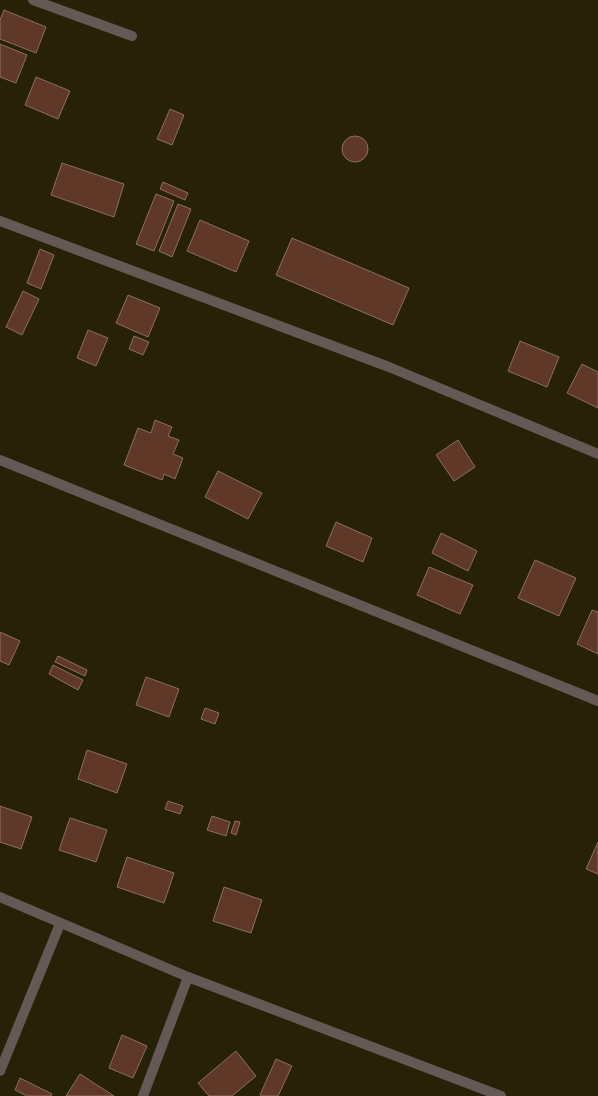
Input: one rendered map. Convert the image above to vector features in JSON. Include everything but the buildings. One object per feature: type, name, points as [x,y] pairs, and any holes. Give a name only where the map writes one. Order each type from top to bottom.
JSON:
[{"type":"street","points":[[33,0],[132,36]]},
{"type":"street","points":[[0,221],[389,367],[598,454]]},
{"type":"street","points":[[0,460],[598,701]]},
{"type":"street","points":[[0,897],[60,924],[188,977],[501,1096]]},
{"type":"street","points":[[0,1071],[60,924]]},
{"type":"street","points":[[143,1096],[188,977]]}]
